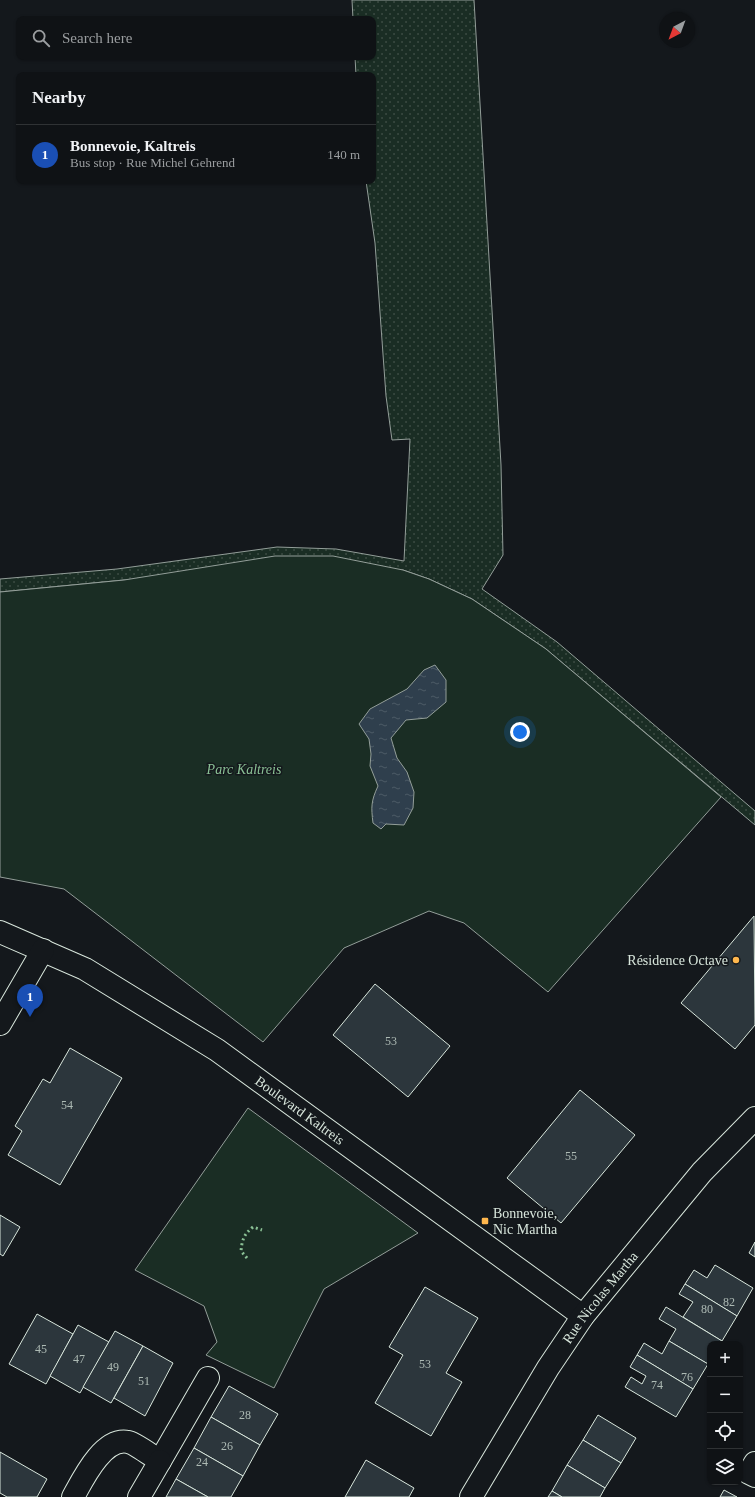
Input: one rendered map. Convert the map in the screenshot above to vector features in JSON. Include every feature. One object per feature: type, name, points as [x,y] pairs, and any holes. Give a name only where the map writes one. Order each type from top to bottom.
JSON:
[{"type":"street","name":"Boulevard Kaltreis","points":[[0,932],[85,969],[217,1050],[583,1316]]},
{"type":"street","points":[[0,1024],[43,950]]},
{"type":"street","name":"Rue Nicolas Martha","points":[[471,1497],[548,1368],[583,1316],[702,1172],[755,1118]]},
{"type":"street","points":[[139,1497],[208,1378]]},
{"type":"street","points":[[72,1497],[102,1451],[114,1443],[128,1442],[160,1461]]},
{"type":"street","points":[[755,1463],[749,1473],[755,1476]]},
{"type":"green space","points":[[352,0],[474,0],[501,465],[503,555],[482,589],[557,642],[755,811],[755,825],[546,649],[472,599],[429,579],[403,570],[124,580],[0,592],[0,579],[117,569],[277,547],[336,549],[404,561],[410,439],[392,440],[386,396],[375,243],[366,184],[376,184],[376,72],[356,72],[355,60],[376,60],[376,16],[353,16]]},
{"type":"green space","name":"Parc Kaltreis","points":[[275,556],[333,556],[403,570],[429,579],[472,599],[546,649],[721,797],[548,992],[464,923],[429,911],[344,948],[263,1042],[64,889],[0,877],[0,592],[124,580]]},
{"type":"green space","points":[[248,1108],[418,1233],[324,1289],[274,1388],[206,1355],[217,1342],[204,1306],[135,1270]]},
{"type":"water","points":[[435,665],[446,680],[446,702],[427,718],[406,720],[391,738],[397,758],[407,772],[414,792],[413,808],[404,825],[386,824],[381,829],[373,823],[372,804],[378,786],[370,766],[371,754],[369,739],[359,724],[370,709],[407,689],[424,670]]},
{"type":"building","name":"Résidence Octave","points":[[754,916],[755,1025],[735,1049],[681,1003]]},
{"type":"building","points":[[375,984],[450,1046],[408,1097],[333,1035]]},
{"type":"building","points":[[70,1048],[122,1078],[60,1185],[8,1155],[22,1131],[15,1126],[43,1079],[50,1083]]},
{"type":"building","points":[[580,1090],[635,1135],[561,1223],[507,1178]]},
{"type":"building","points":[[0,1215],[20,1227],[3,1256],[0,1254]]},
{"type":"building","points":[[755,1242],[755,1257],[749,1253]]},
{"type":"building","points":[[715,1265],[753,1288],[737,1316],[685,1284],[694,1270],[707,1278]]},
{"type":"building","points":[[685,1284],[737,1316],[722,1341],[683,1317],[693,1302],[679,1294]]},
{"type":"building","points":[[425,1287],[478,1318],[446,1373],[462,1382],[431,1436],[375,1403],[403,1355],[389,1347]]},
{"type":"building","points":[[666,1307],[722,1341],[707,1341],[707,1363],[669,1341],[676,1329],[659,1319]]},
{"type":"building","points":[[37,1314],[73,1334],[46,1384],[9,1364]]},
{"type":"building","points":[[78,1325],[109,1342],[80,1393],[50,1376]]},
{"type":"building","points":[[115,1331],[143,1346],[111,1403],[83,1387]]},
{"type":"building","points":[[669,1341],[707,1363],[693,1389],[637,1355],[644,1343],[662,1354]]},
{"type":"building","points":[[143,1346],[173,1363],[145,1416],[114,1398]]},
{"type":"building","points":[[637,1355],[693,1389],[676,1417],[625,1387],[631,1377],[642,1384],[646,1376],[630,1367]]},
{"type":"building","points":[[229,1386],[278,1414],[260,1445],[211,1417]]},
{"type":"building","points":[[598,1415],[636,1438],[621,1463],[583,1440]]},
{"type":"building","points":[[211,1417],[260,1445],[243,1476],[194,1448]]},
{"type":"building","points":[[583,1440],[621,1463],[605,1488],[567,1465]]},
{"type":"building","points":[[194,1448],[243,1476],[231,1497],[208,1497],[176,1479]]},
{"type":"building","points":[[0,1452],[47,1479],[37,1497],[7,1497],[0,1493]]},
{"type":"building","points":[[366,1460],[414,1488],[409,1497],[345,1497]]},
{"type":"building","points":[[567,1465],[605,1488],[600,1497],[562,1497],[552,1491]]},
{"type":"building","points":[[176,1479],[208,1497],[166,1497]]},
{"type":"building","points":[[724,1490],[737,1497],[720,1497]]},
{"type":"building","points":[[552,1491],[562,1497],[548,1497]]},
{"type":"hedge","points":[[247,1258],[241,1251],[247,1232],[253,1227],[262,1230]]},
{"type":"place","name":"Résidence Octave","points":[[736,960]]},
{"type":"place","name":"Bonnevoie, Kaltreis","points":[[30,1017]]},
{"type":"place","name":"Bonnevoie, Nic Martha","points":[[485,1221]]}]
